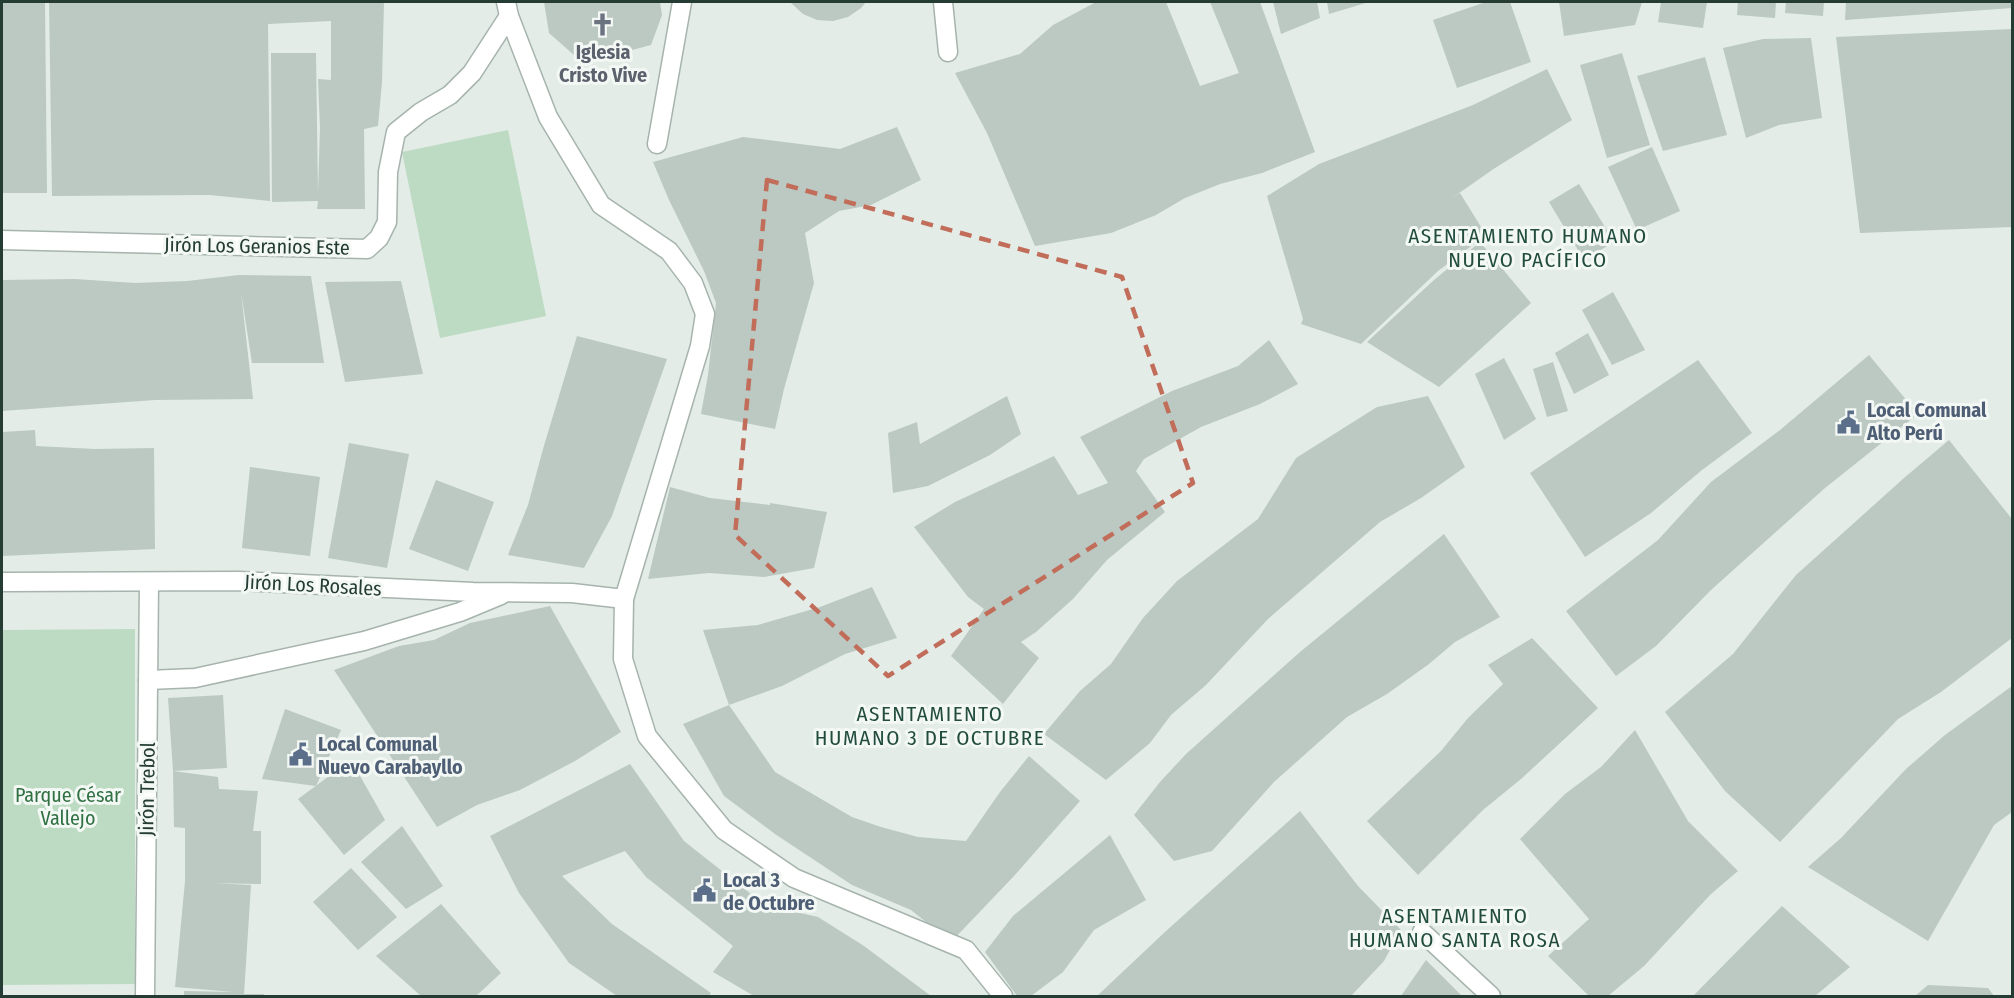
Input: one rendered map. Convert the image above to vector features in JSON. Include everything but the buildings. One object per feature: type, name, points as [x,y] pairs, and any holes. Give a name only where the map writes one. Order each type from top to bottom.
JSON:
[{"type":"street","points":[[657,144],[682,2]]},
{"type":"street","points":[[943,2],[948,52]]},
{"type":"street","points":[[508,9],[548,117],[601,205],[669,251],[693,283],[705,314],[700,346],[624,599],[623,659],[647,736],[724,830],[794,878],[966,950],[1003,996]]},
{"type":"street","name":"Jirón Los Geranios Este","points":[[2,240],[367,249],[379,238],[387,222],[388,172],[396,132],[421,112],[450,95],[472,73],[508,9]]},
{"type":"street","name":"Jirón Los Rosales","points":[[2,582],[238,581],[347,587],[572,593],[624,599]]},
{"type":"street","name":"Jirón Trebol","points":[[145,996],[149,582]]},
{"type":"street","points":[[148,680],[195,678],[364,641],[460,612],[508,592]]},
{"type":"street","points":[[1422,932],[1491,996]]},
{"type":"highlighted area","points":[[767,180],[1122,277],[1193,483],[888,676],[735,535]]},
{"type":"green space","points":[[508,130],[546,316],[440,338],[402,152]]},
{"type":"green space","name":"Parque César Vallejo","points":[[135,629],[135,984],[2,985],[2,630]]},
{"type":"place","name":"Iglesia Cristo Vive","points":[[603,24]]},
{"type":"place","name":"Local Comunal Alto Perú","points":[[1849,422]]},
{"type":"place","name":"Local Comunal Nuevo Carabayllo","points":[[300,755]]},
{"type":"place","name":"Local 3 de Octubre","points":[[705,891]]},
{"type":"district","name":"ASENTAMIENTO HUMANO NUEVO PACÍFICO","points":[[1528,248]]},
{"type":"district","name":"ASENTAMIENTO HUMANO 3 DE OCTUBRE","points":[[930,726]]},
{"type":"district","name":"ASENTAMIENTO HUMANO SANTA ROSA","points":[[1455,928]]}]
